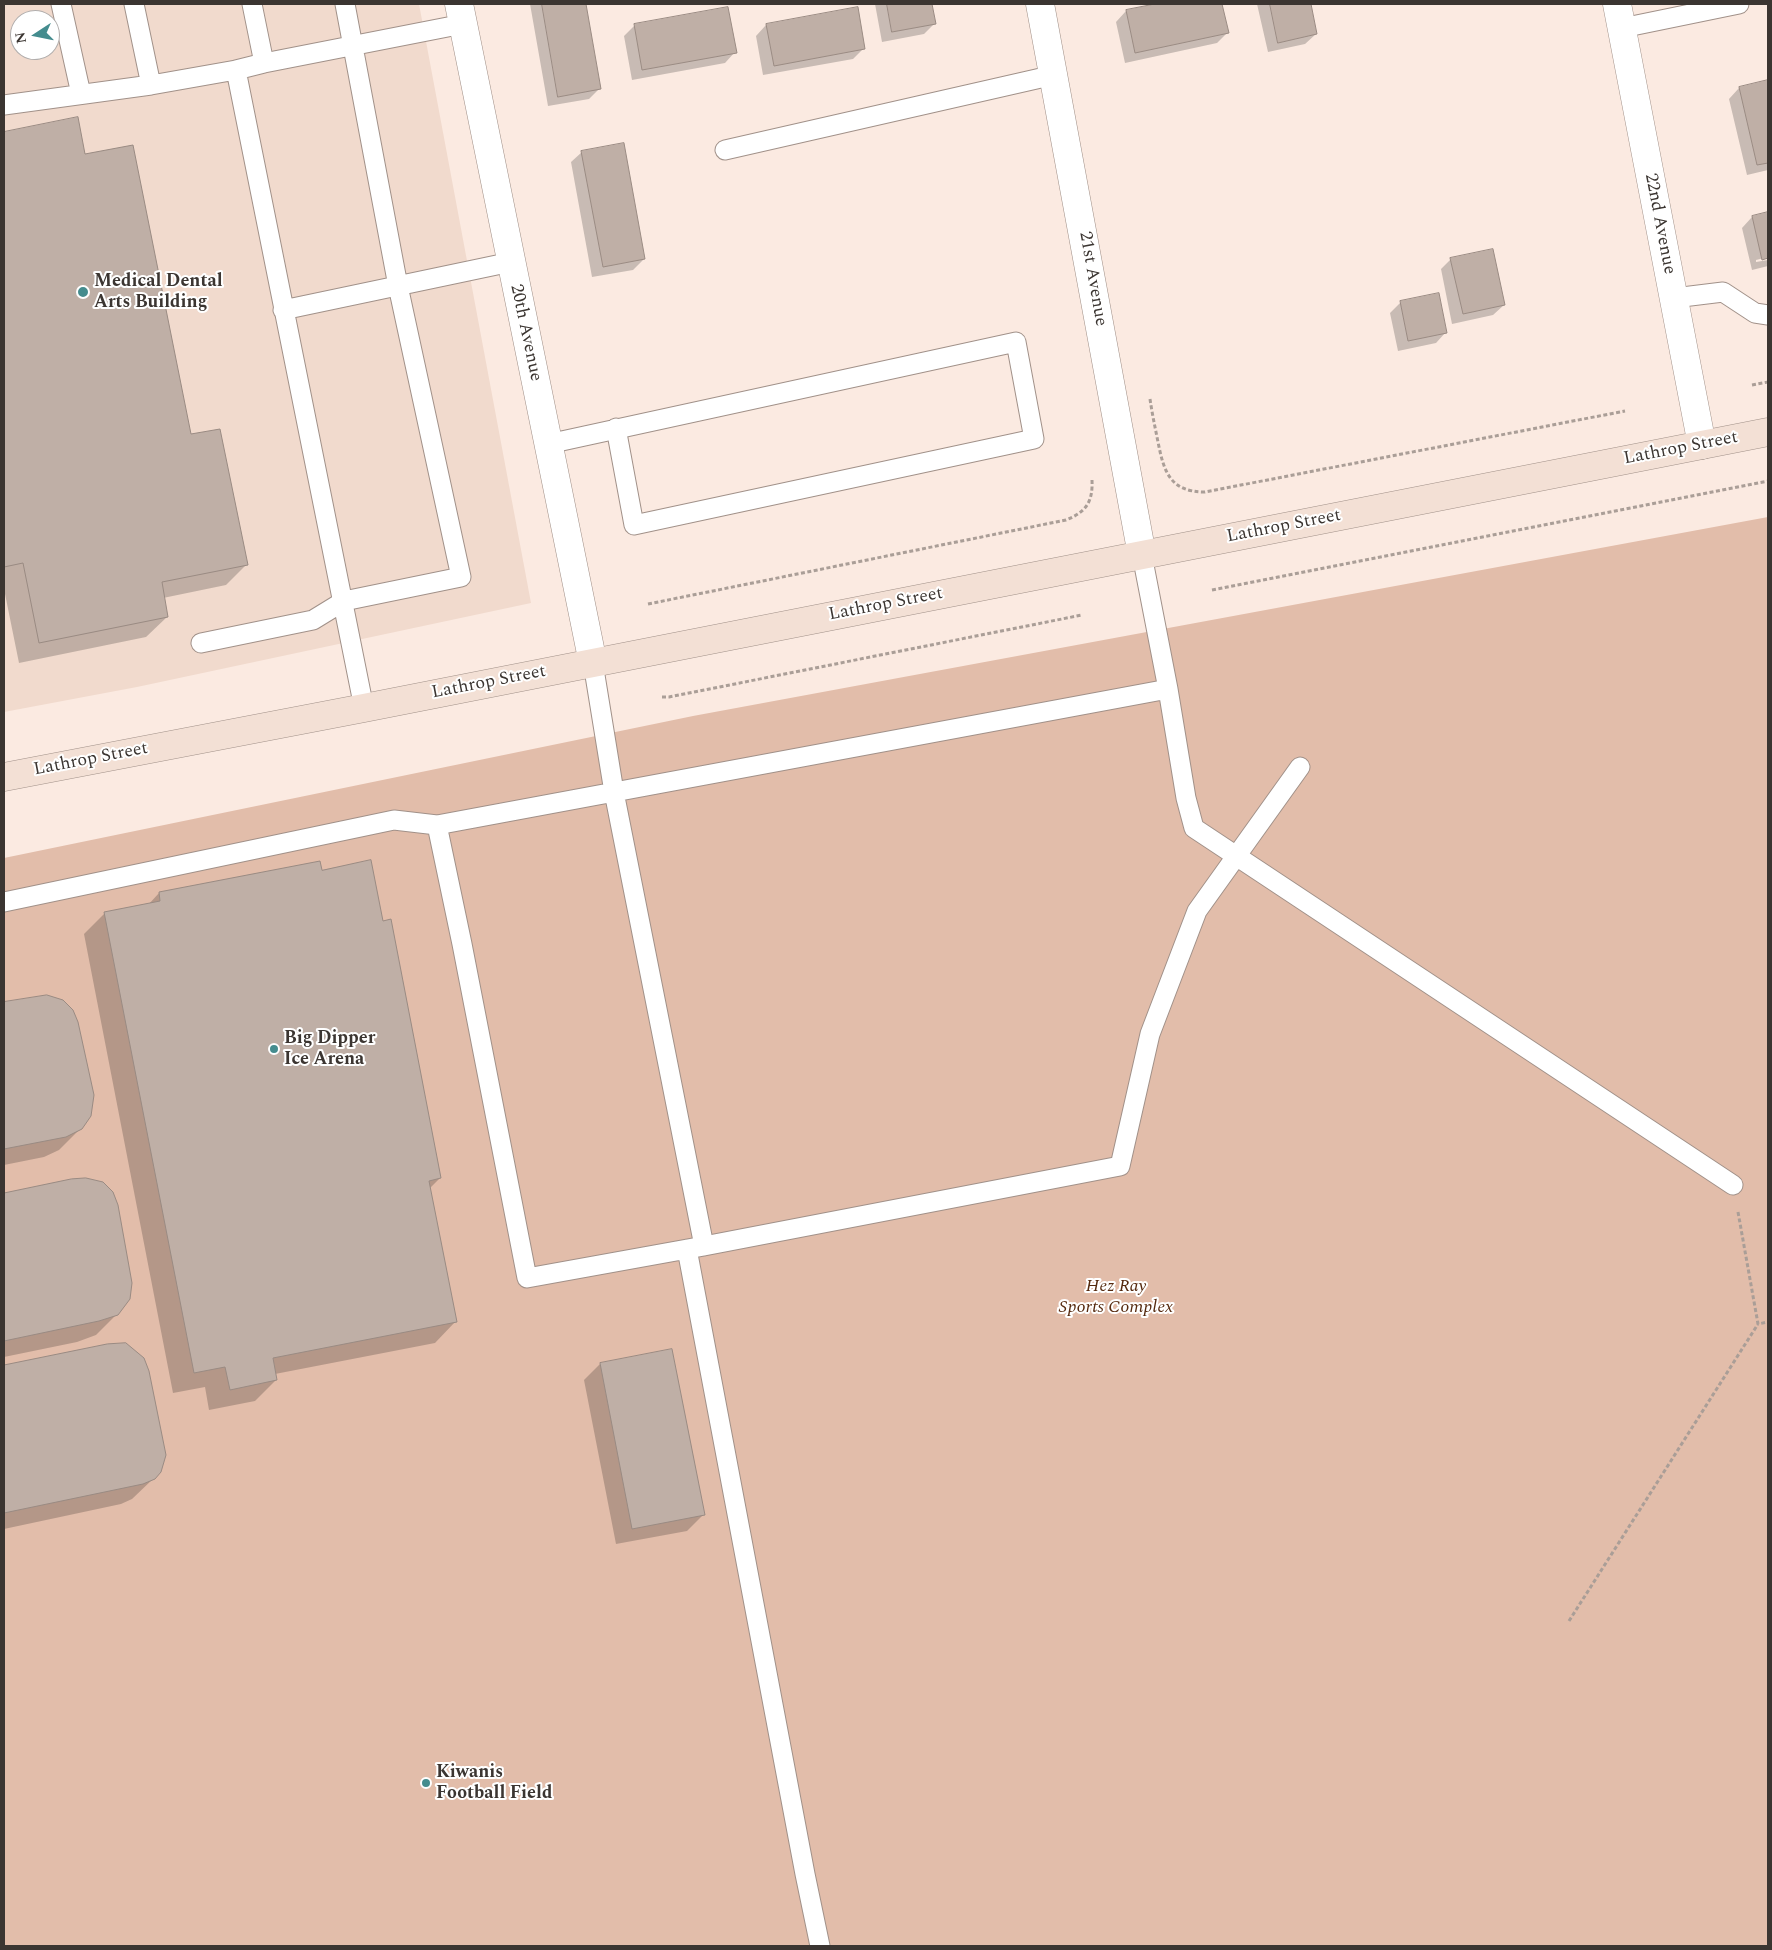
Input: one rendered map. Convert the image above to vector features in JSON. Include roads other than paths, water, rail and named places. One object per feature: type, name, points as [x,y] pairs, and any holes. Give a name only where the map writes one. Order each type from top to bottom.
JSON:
[{"type":"main road","name":"Lathrop Street","points":[[4,777],[1768,432]]},
{"type":"street","name":"21st Avenue","points":[[1040,4],[1142,555]]},
{"type":"street","name":"20th Avenue","points":[[461,14],[593,663]]},
{"type":"street","name":"22nd Avenue","points":[[1619,16],[1702,445]]},
{"type":"lane","points":[[60,4],[81,94]]},
{"type":"lane","points":[[134,4],[151,85]]},
{"type":"lane","points":[[252,4],[264,63]]},
{"type":"lane","points":[[201,643],[313,620],[344,601],[461,577],[398,286],[345,4]]},
{"type":"lane","points":[[1619,16],[1739,4]]},
{"type":"lane","points":[[4,106],[151,85],[236,70],[353,46],[461,14]]},
{"type":"lane","points":[[236,70],[364,708]]},
{"type":"lane","points":[[725,150],[1054,75]]},
{"type":"lane","points":[[283,310],[511,262]]},
{"type":"lane","points":[[1674,298],[1722,292],[1755,313],[1768,315]]},
{"type":"lane","points":[[548,444],[616,428],[1016,342],[1034,439],[634,525],[616,428]]},
{"type":"lane","points":[[1142,555],[1168,689],[1186,798],[1194,828],[1733,1185]]},
{"type":"lane","points":[[593,663],[804,1874],[820,1946]]},
{"type":"lane","points":[[4,902],[394,820],[438,826],[1168,689]]},
{"type":"lane","points":[[438,826],[527,1278],[696,1248],[1120,1166],[1150,1034],[1197,912],[1300,768]]},
{"type":"place","name":"Medical Dental Arts Building","points":[[83,292]]},
{"type":"place","name":"Big Dipper Ice Arena","points":[[274,1049]]},
{"type":"place","name":"Kiwanis Football Field","points":[[426,1783]]},
{"type":"park label","name":"Hez Ray Sports Complex","points":[[1116,1297]]}]
